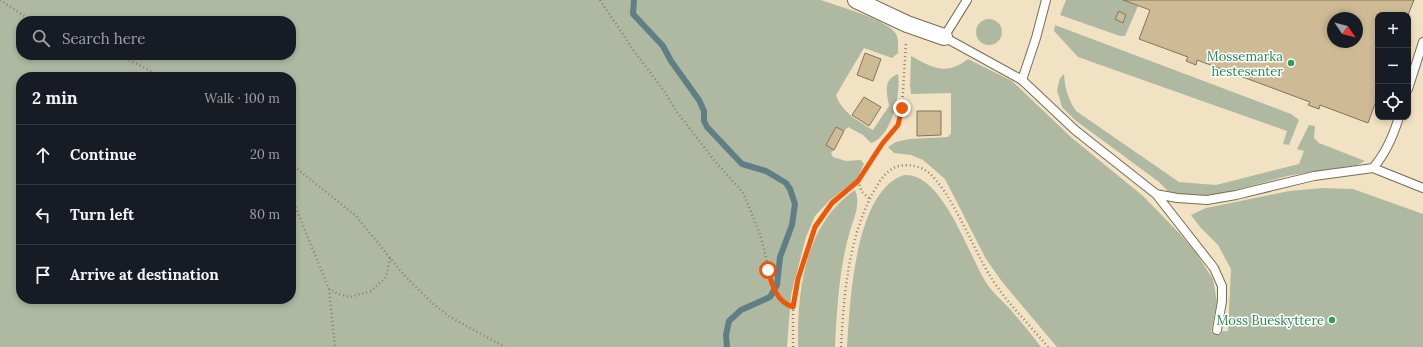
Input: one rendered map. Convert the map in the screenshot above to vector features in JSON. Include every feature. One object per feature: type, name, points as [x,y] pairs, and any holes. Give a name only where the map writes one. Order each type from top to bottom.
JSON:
[{"type":"street","points":[[856,0],[907,24],[944,37]]},
{"type":"lane","points":[[967,0],[944,37],[1022,80],[1076,130],[1156,194],[1214,268],[1222,286],[1222,301],[1217,330]]},
{"type":"lane","points":[[1022,80],[1036,38],[1046,0]]},
{"type":"lane","points":[[1410,84],[1423,42]]},
{"type":"lane","points":[[1373,168],[1383,157],[1392,140],[1398,120]]},
{"type":"lane","points":[[1156,194],[1176,198],[1207,200],[1236,195],[1314,176],[1373,168],[1423,188]]},
{"type":"path","points":[[0,0],[24,16]]},
{"type":"path","points":[[600,0],[677,112],[714,160],[744,194],[761,237],[774,290],[786,305],[793,307]]},
{"type":"path","points":[[793,347],[793,307],[798,279],[815,227],[832,203],[858,181],[882,144],[898,125],[902,108],[907,24]]},
{"type":"path","points":[[128,60],[152,72]]},
{"type":"path","points":[[841,347],[844,296],[852,249],[862,213],[881,179],[893,168],[904,165],[917,166],[928,172],[945,193],[991,277],[1048,347]]},
{"type":"path","points":[[296,168],[356,216],[390,258],[431,302],[450,317],[505,347]]},
{"type":"path","points":[[858,181],[862,192],[870,199]]},
{"type":"path","points":[[296,208],[329,289],[335,347]]},
{"type":"path","points":[[329,289],[338,294],[350,297],[371,290],[386,278],[390,258]]},
{"type":"green space","points":[[0,0],[821,0],[873,19],[884,24],[896,34],[898,53],[892,58],[864,48],[836,95],[838,101],[846,111],[873,130],[889,106],[887,92],[888,84],[893,77],[898,74],[898,92],[894,113],[890,124],[884,132],[878,139],[871,143],[863,135],[848,127],[844,131],[836,127],[826,145],[834,150],[831,153],[833,157],[846,161],[861,160],[864,164],[857,179],[829,201],[815,216],[806,237],[791,295],[787,347],[0,347]]},
{"type":"green space","points":[[1066,0],[1123,0],[1138,6],[1125,36],[1120,36],[1060,15]]},
{"type":"green space","points":[[989,19],[998,23],[1002,32],[998,41],[989,45],[980,41],[976,32],[980,23]]},
{"type":"green space","points":[[1055,25],[1291,114],[1299,120],[1289,145],[1283,144],[1287,131],[1078,57],[1054,31]]},
{"type":"green space","points":[[911,56],[933,67],[946,69],[960,64],[968,59],[1012,81],[1072,138],[1143,196],[1180,234],[1196,253],[1213,279],[1217,302],[1211,332],[1228,331],[1231,269],[1218,245],[1200,227],[1191,215],[1206,208],[1289,191],[1322,188],[1353,189],[1423,214],[1423,347],[1057,347],[1003,283],[986,259],[945,179],[923,160],[911,155],[894,153],[888,147],[896,142],[909,139],[948,137],[951,133],[951,93],[911,94]]},
{"type":"green space","points":[[1064,74],[1067,93],[1076,111],[1179,182],[1216,185],[1299,164],[1304,151],[1297,149],[1309,125],[1315,126],[1314,138],[1319,143],[1365,161],[1357,165],[1287,176],[1229,192],[1208,195],[1182,195],[1169,192],[1159,182],[1075,120],[1062,107],[1057,90],[1060,78]]},
{"type":"green space","points":[[904,175],[918,178],[931,187],[943,201],[987,284],[1041,347],[847,347],[853,278],[865,225],[874,203],[887,185]]},
{"type":"green space","points":[[855,190],[857,195],[857,205],[843,260],[835,347],[798,347],[799,303],[807,260],[825,221],[838,204]]},
{"type":"building","name":"Mossemarka hestesenter","points":[[1123,0],[1414,0],[1409,12],[1375,12],[1375,104],[1368,123],[1320,105],[1319,109],[1308,105],[1310,102],[1197,60],[1196,65],[1186,61],[1188,57],[1139,39],[1150,10]]},
{"type":"building","points":[[1119,11],[1126,15],[1123,23],[1115,19]]},
{"type":"building","points":[[865,53],[881,59],[873,81],[857,75]]},
{"type":"building","points":[[864,97],[881,107],[869,126],[852,115]]},
{"type":"building","points":[[917,111],[941,111],[941,135],[917,136]]},
{"type":"building","points":[[836,127],[844,131],[834,150],[826,145]]},
{"type":"waterway","points":[[634,0],[633,14],[663,46],[671,61],[699,100],[704,111],[704,121],[707,127],[742,164],[766,171],[786,183],[790,189],[795,204],[792,225],[780,257],[777,285],[770,297],[741,310],[729,321],[726,335],[727,347]]},
{"type":"place","name":"Mossemarka hestesenter","points":[[1291,63]]},
{"type":"place","name":"Moss Bueskyttere","points":[[1332,320]]},
{"type":"route","points":[[768,270],[774,290],[786,305],[793,307],[804,256],[815,227],[832,203],[858,181],[882,144],[898,125],[902,108]]}]
